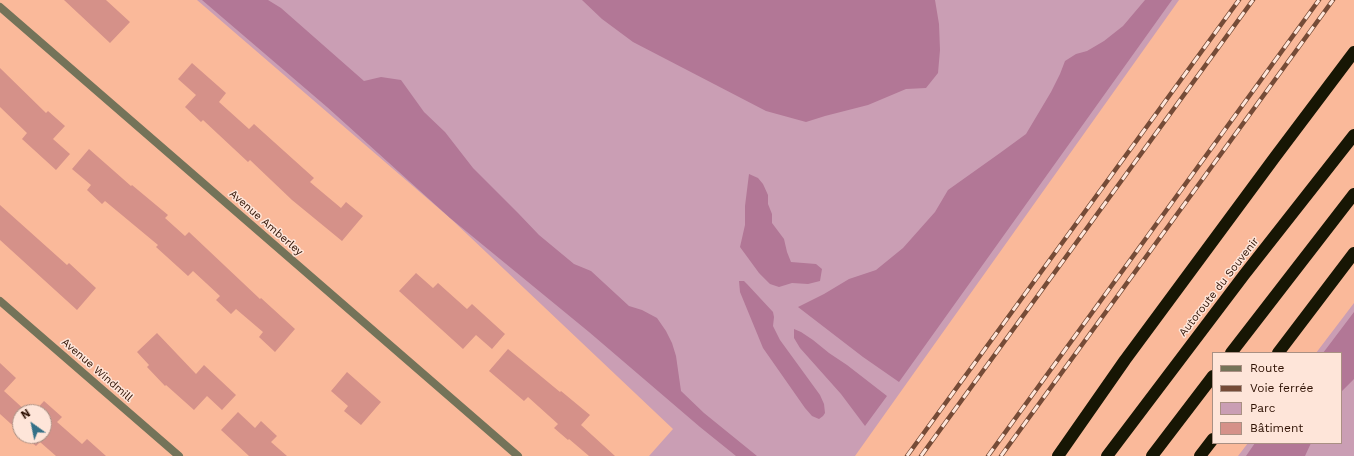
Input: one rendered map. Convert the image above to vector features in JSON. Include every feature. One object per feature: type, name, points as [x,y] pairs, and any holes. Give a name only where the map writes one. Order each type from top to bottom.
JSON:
[{"type":"highway","points":[[1058,456],[1125,360],[1274,157],[1354,52]]},
{"type":"highway","name":"Autoroute du Souvenir","points":[[1107,456],[1244,275],[1354,135]]},
{"type":"highway","points":[[1232,352],[1354,194]]},
{"type":"highway","points":[[1279,352],[1354,253]]},
{"type":"highway","points":[[1152,456],[1212,377]]},
{"type":"highway","points":[[1200,456],[1212,440]]},
{"type":"street","name":"Avenue Amberley","points":[[0,7],[518,456]]},
{"type":"street","name":"Avenue Windmill","points":[[0,301],[179,456]]},
{"type":"green space","points":[[197,0],[1179,0],[855,456],[649,456],[673,429],[450,218]]},
{"type":"green space","points":[[1354,303],[1354,456],[1238,456],[1247,444],[1342,444],[1342,352],[1317,352]]},
{"type":"shaded area","points":[[202,0],[268,0],[281,8],[364,81],[381,77],[401,80],[424,112],[445,132],[473,168],[539,235],[574,264],[591,271],[629,306],[642,310],[657,318],[672,343],[676,356],[681,391],[704,413],[757,456],[736,456],[700,427],[589,332],[450,218],[327,107]]},
{"type":"shaded area","points":[[582,0],[935,0],[939,24],[940,50],[938,73],[926,88],[906,89],[868,105],[806,122],[766,111],[633,42],[602,19]]},
{"type":"shaded area","points":[[1145,0],[1172,0],[899,382],[863,357],[798,307],[849,279],[876,270],[903,248],[935,212],[948,190],[1026,134],[1051,92],[1065,61],[1076,54],[1087,51],[1104,41],[1123,26]]},
{"type":"shaded area","points":[[749,174],[758,178],[763,184],[768,195],[768,204],[772,214],[772,223],[784,239],[791,262],[816,264],[822,269],[820,281],[808,284],[792,283],[779,287],[770,284],[759,273],[740,247],[745,225],[745,206]]},
{"type":"shaded area","points":[[739,281],[744,281],[773,312],[773,326],[780,340],[820,395],[824,404],[825,413],[819,419],[812,416],[805,408],[763,348],[740,292]]},
{"type":"shaded area","points":[[1354,312],[1354,379],[1342,391],[1342,352],[1324,352]]},
{"type":"shaded area","points":[[794,329],[813,340],[887,396],[865,426],[841,394],[800,348],[794,338]]},
{"type":"shaded area","points":[[1254,444],[1311,444],[1305,456],[1246,456]]},
{"type":"building","points":[[64,0],[106,0],[130,22],[110,43]]},
{"type":"building","points":[[192,63],[226,93],[219,102],[249,129],[254,124],[314,178],[310,182],[341,208],[346,202],[363,216],[342,241],[292,200],[250,160],[248,162],[203,120],[201,122],[185,107],[196,95],[178,79]]},
{"type":"building","points":[[0,68],[46,113],[48,111],[65,126],[53,139],[70,154],[56,170],[22,139],[27,133],[0,107]]},
{"type":"building","points":[[89,149],[131,186],[132,185],[168,215],[165,218],[185,236],[189,232],[260,299],[261,298],[295,329],[275,352],[259,337],[263,332],[236,309],[231,314],[216,300],[220,296],[193,271],[188,276],[156,247],[158,245],[105,201],[102,204],[87,190],[91,185],[72,169]]},
{"type":"building","points":[[0,205],[67,265],[69,263],[96,288],[77,310],[0,240]]},
{"type":"building","points":[[416,273],[433,288],[438,283],[467,309],[472,304],[505,334],[492,349],[476,335],[463,349],[399,291]]},
{"type":"building","points":[[157,333],[196,374],[204,365],[236,395],[222,410],[207,396],[194,410],[166,385],[165,386],[147,367],[149,365],[137,352]]},
{"type":"building","points":[[508,349],[590,415],[581,425],[615,456],[589,456],[554,428],[558,424],[528,397],[524,401],[489,371]]},
{"type":"building","points":[[0,363],[16,378],[4,391],[18,404],[12,404],[12,425],[0,414]]},
{"type":"building","points":[[347,372],[381,402],[361,425],[344,411],[348,406],[331,391]]},
{"type":"building","points":[[52,408],[62,417],[57,422],[82,444],[87,439],[106,456],[56,456],[42,444],[52,444]]},
{"type":"building","points":[[238,412],[255,428],[261,421],[277,436],[271,442],[287,456],[249,456],[221,430]]},
{"type":"railway","points":[[907,456],[1239,0]]},
{"type":"railway","points":[[921,456],[1253,0]]},
{"type":"railway","points":[[988,456],[1319,0]]},
{"type":"railway","points":[[1001,456],[1333,0]]}]
